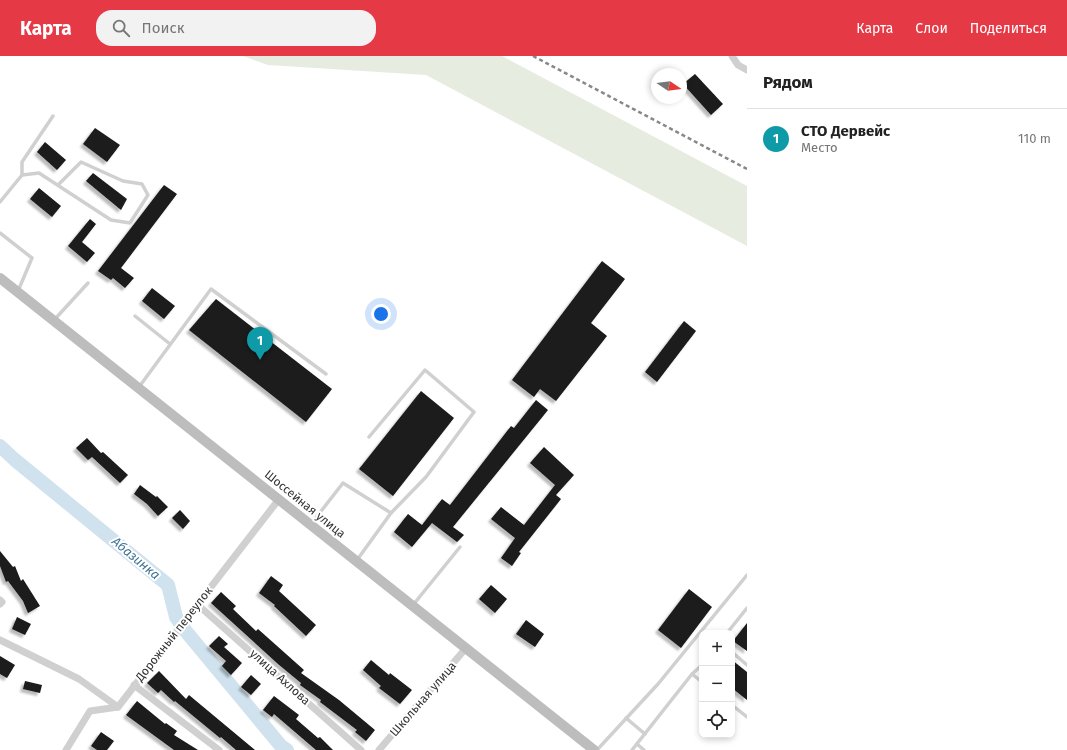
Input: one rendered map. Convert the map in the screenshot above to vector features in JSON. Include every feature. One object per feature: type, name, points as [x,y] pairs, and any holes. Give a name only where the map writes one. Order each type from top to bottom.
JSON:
[{"type":"main road","name":"Шоссейная улица","points":[[0,278],[356,561],[411,607]]},
{"type":"main road","name":"Шоссейная улица","points":[[0,284],[276,503],[411,607],[588,750]]},
{"type":"main road","name":"Шоссейная улица","points":[[465,650],[595,750]]},
{"type":"street","points":[[732,56],[738,65],[747,70]]},
{"type":"street","name":"Дорожный переулок","points":[[118,707],[276,503]]},
{"type":"street","points":[[0,600],[2,602],[0,604]]},
{"type":"street","name":"улица Ахлова","points":[[198,605],[361,750]]},
{"type":"street","points":[[0,640],[79,679],[118,707]]},
{"type":"street","name":"Школьная улица","points":[[379,750],[465,650]]},
{"type":"street","points":[[134,685],[219,750]]},
{"type":"street","points":[[66,750],[90,711],[118,707]]},
{"type":"lane","points":[[0,202],[22,175],[22,162],[53,116]]},
{"type":"lane","points":[[22,175],[39,173],[111,220],[130,223],[148,195],[142,184],[122,181],[81,162],[58,185]]},
{"type":"lane","points":[[0,233],[32,258],[18,292]]},
{"type":"lane","points":[[54,320],[88,283]]},
{"type":"lane","points":[[139,388],[211,289],[326,374]]},
{"type":"lane","points":[[135,316],[170,344]]},
{"type":"lane","points":[[356,561],[391,513],[426,477],[474,412],[425,370],[370,437]]},
{"type":"lane","points":[[310,525],[343,483],[391,513]]},
{"type":"lane","points":[[411,607],[460,547]]},
{"type":"lane","points":[[595,750],[658,684],[747,575]]},
{"type":"lane","points":[[729,630],[747,608]]},
{"type":"lane","points":[[735,655],[747,665]]},
{"type":"lane","points":[[632,750],[692,674],[701,666]]},
{"type":"lane","points":[[692,674],[699,680]]},
{"type":"lane","points":[[735,707],[747,717]]},
{"type":"lane","points":[[626,718],[645,734]]},
{"type":"lane","points":[[637,744],[644,750]]},
{"type":"shaded area","points":[[243,56],[502,56],[747,186],[747,246],[426,75],[268,65]]},
{"type":"building","points":[[695,74],[723,104],[711,115],[687,88],[687,81]]},
{"type":"building","points":[[95,128],[120,145],[107,162],[83,144]]},
{"type":"building","points":[[45,142],[66,160],[57,170],[37,152]]},
{"type":"building","points":[[93,173],[127,199],[121,210],[86,181]]},
{"type":"building","points":[[164,185],[177,194],[121,268],[134,278],[125,288],[113,278],[111,280],[98,271]]},
{"type":"building","points":[[39,188],[61,206],[52,217],[30,199]]},
{"type":"building","points":[[90,219],[96,224],[82,242],[95,253],[87,262],[68,246]]},
{"type":"building","points":[[602,261],[625,279],[591,323],[607,336],[556,401],[540,389],[534,397],[512,380]]},
{"type":"building","points":[[152,288],[175,306],[164,319],[142,301]]},
{"type":"building","points":[[216,299],[332,389],[306,422],[189,330]]},
{"type":"building","points":[[684,321],[696,331],[657,382],[645,372]]},
{"type":"building","points":[[421,391],[454,418],[393,496],[359,469]]},
{"type":"building","points":[[536,400],[548,410],[453,527],[464,535],[457,542],[432,523],[412,547],[394,532],[408,514],[422,525],[442,499],[450,505],[511,426],[514,428]]},
{"type":"building","points":[[87,438],[101,453],[103,452],[128,475],[120,483],[92,457],[88,460],[76,448]]},
{"type":"building","points":[[544,447],[574,475],[556,495],[561,499],[519,552],[521,553],[512,566],[501,558],[515,538],[491,519],[501,507],[524,525],[555,485],[530,463]]},
{"type":"building","points":[[140,485],[156,497],[157,496],[168,507],[158,516],[147,504],[134,494]]},
{"type":"building","points":[[180,510],[190,521],[183,529],[172,518]]},
{"type":"building","points":[[0,551],[13,567],[15,566],[21,581],[23,579],[40,606],[28,613],[23,601],[8,581],[6,582],[0,566]]},
{"type":"building","points":[[271,576],[283,585],[279,591],[316,625],[306,636],[274,606],[275,605],[259,593]]},
{"type":"building","points":[[491,585],[507,599],[495,613],[479,599]]},
{"type":"building","points":[[689,589],[712,607],[681,648],[658,630]]},
{"type":"building","points":[[221,592],[236,606],[233,609],[256,631],[258,629],[304,670],[301,673],[339,700],[375,730],[366,741],[355,732],[357,730],[320,702],[321,700],[300,685],[301,683],[211,603]]},
{"type":"building","points":[[17,617],[31,624],[25,635],[12,629]]},
{"type":"building","points":[[526,620],[544,634],[535,647],[516,634]]},
{"type":"building","points":[[747,623],[747,651],[735,642],[735,638]]},
{"type":"building","points":[[219,636],[228,644],[224,647],[242,663],[231,675],[222,666],[226,661],[209,646]]},
{"type":"building","points":[[0,656],[15,665],[7,678],[0,674]]},
{"type":"building","points":[[371,660],[389,675],[390,673],[412,690],[400,704],[379,688],[381,686],[363,670]]},
{"type":"building","points":[[735,662],[747,672],[747,700],[735,690]]},
{"type":"building","points":[[159,671],[186,699],[189,695],[255,750],[236,750],[175,701],[174,702],[161,690],[158,693],[147,683]]},
{"type":"building","points":[[251,675],[261,684],[251,695],[241,687]]},
{"type":"building","points":[[25,681],[42,685],[40,693],[23,689]]},
{"type":"building","points":[[274,696],[299,715],[296,719],[318,738],[320,737],[333,750],[316,750],[274,714],[272,717],[263,710]]},
{"type":"building","points":[[137,701],[165,724],[166,723],[177,731],[174,735],[198,750],[174,750],[126,715]]},
{"type":"building","points":[[101,732],[114,741],[107,750],[97,750],[91,746]]},
{"type":"waterway","name":"Абазинка","points":[[0,446],[15,460],[168,585],[176,617],[184,629],[281,746],[287,750]]},
{"type":"railway","points":[[533,56],[747,169]]},
{"type":"place","name":"СТО Дервейс","points":[[260,360]]}]
